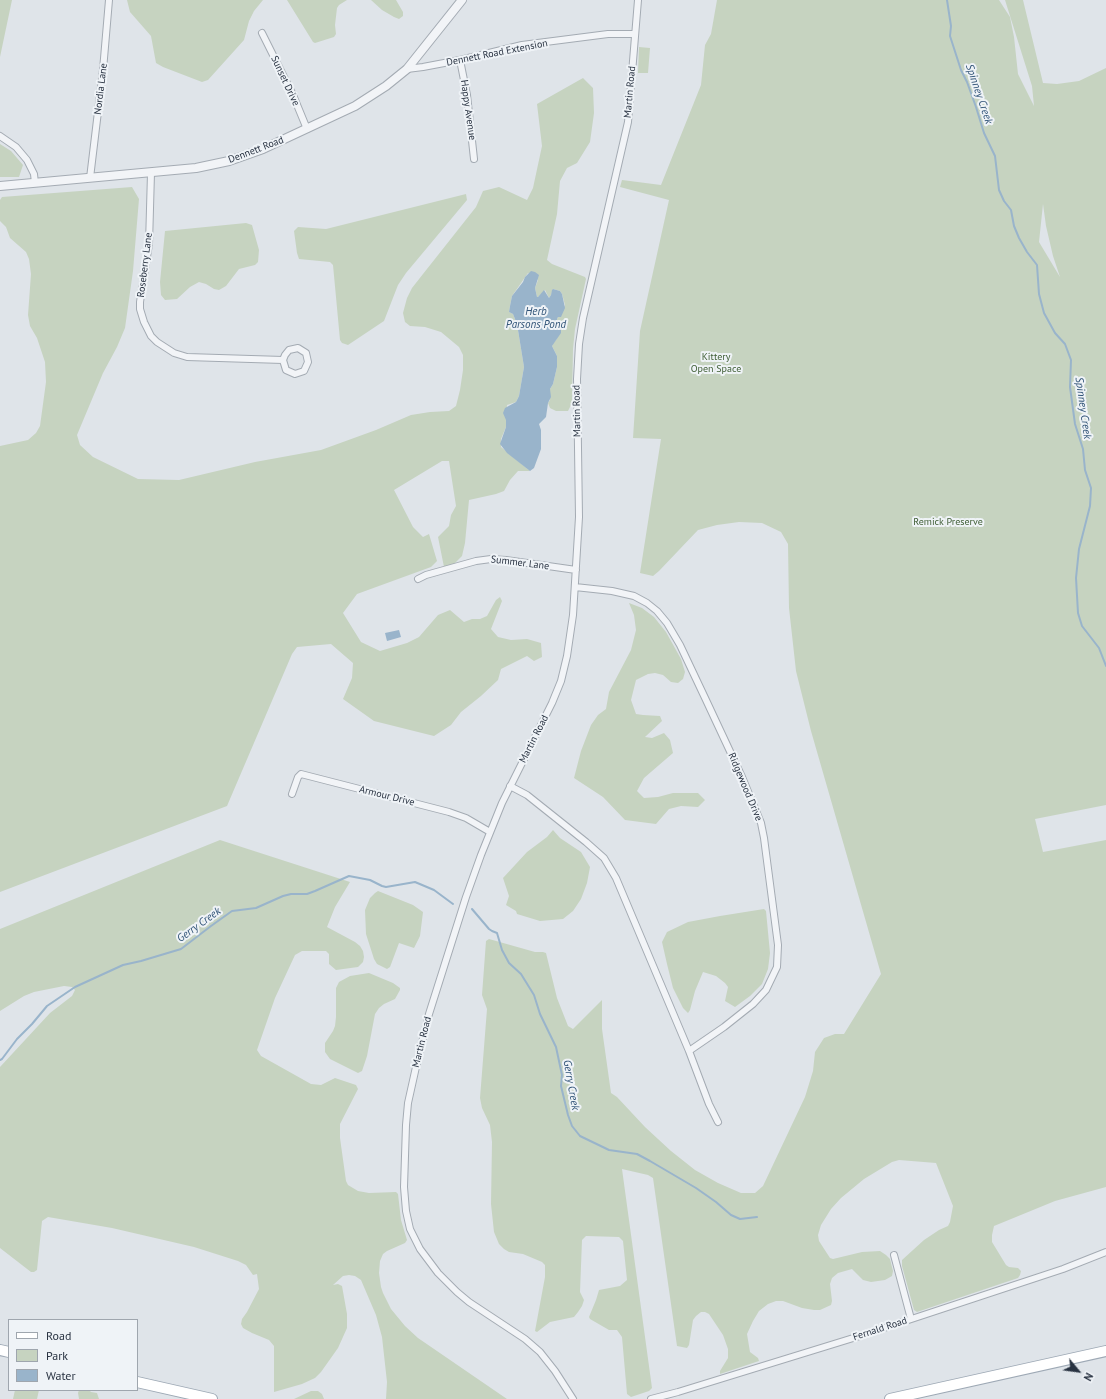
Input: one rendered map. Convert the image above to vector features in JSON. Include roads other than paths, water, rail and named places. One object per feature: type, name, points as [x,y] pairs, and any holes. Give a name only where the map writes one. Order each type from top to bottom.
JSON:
[{"type":"main road","points":[[890,1399],[1106,1351]]},
{"type":"main road","points":[[138,1382],[212,1399]]},
{"type":"street","name":"Nordia Lane","points":[[90,178],[103,70],[109,0]]},
{"type":"street","name":"Dennett Road","points":[[0,186],[196,168],[229,161],[263,149],[355,106],[375,94],[407,69],[462,0]]},
{"type":"street","name":"Martin Road","points":[[573,1399],[555,1371],[533,1346],[514,1331],[469,1302],[439,1274],[426,1259],[410,1229],[407,1217],[404,1188],[406,1125],[408,1103],[434,996],[456,932],[466,897],[490,832],[510,786],[552,703],[561,681],[567,656],[572,626],[579,517],[577,379],[579,344],[583,318],[628,122],[634,34],[638,0]]},
{"type":"street","name":"Sunset Drive","points":[[262,33],[293,95],[307,129]]},
{"type":"street","name":"Dennett Road Extension","points":[[407,69],[460,60],[522,45],[608,34],[634,34]]},
{"type":"street","name":"Happy Avenue","points":[[460,60],[467,95],[474,159]]},
{"type":"street","points":[[0,136],[16,147],[27,160],[34,174],[35,183]]},
{"type":"street","name":"Roseberry Lane","points":[[151,173],[149,238],[140,309],[144,322],[151,336],[157,342],[174,353],[187,357],[283,360]]},
{"type":"street","points":[[298,348],[306,353],[308,362],[304,371],[295,374],[286,370],[283,360],[285,354],[289,350],[298,348]]},
{"type":"street","name":"Summer Lane","points":[[418,579],[426,575],[485,559],[506,560],[576,570]]},
{"type":"street","name":"Ridgewood Drive","points":[[575,587],[612,591],[634,596],[647,603],[657,611],[667,623],[680,644],[749,793],[761,823],[778,945],[777,966],[766,990],[753,1004],[724,1027],[688,1051]]},
{"type":"street","name":"Armour Drive","points":[[292,794],[298,776],[301,774],[449,812],[466,818],[490,832]]},
{"type":"street","points":[[510,786],[527,795],[604,858],[616,878],[709,1104],[718,1122]]},
{"type":"street","name":"Fernald Road","points":[[651,1399],[678,1392],[910,1319],[1063,1269],[1106,1252]]},
{"type":"street","points":[[894,1255],[910,1319]]},
{"type":"water","name":"Herb Parsons Pond","points":[[531,271],[539,275],[535,288],[537,297],[544,290],[549,298],[553,289],[560,291],[565,308],[561,317],[558,317],[557,319],[557,323],[561,328],[561,333],[552,346],[557,356],[557,367],[553,384],[550,389],[551,397],[548,403],[546,417],[539,424],[541,430],[541,449],[534,468],[530,471],[507,453],[500,444],[506,427],[506,420],[503,413],[505,408],[516,402],[519,396],[524,367],[518,330],[513,314],[509,312],[510,306],[512,296]]},
{"type":"water","points":[[399,630],[401,637],[387,641],[385,633]]},
{"type":"waterway","name":"Spinney Creek","points":[[947,0],[951,26],[950,36],[984,133],[995,156],[999,190],[1004,201],[1011,210],[1014,226],[1019,238],[1037,265],[1039,294],[1044,313],[1055,333],[1065,344],[1071,360],[1070,387],[1075,424],[1083,449],[1085,470],[1091,488],[1090,506],[1079,549],[1076,578],[1078,613],[1082,626],[1099,648],[1106,666]]},
{"type":"waterway","name":"Gerry Creek","points":[[0,1060],[47,1006],[75,987],[123,965],[181,949],[232,911],[256,908],[291,894],[307,894],[349,876],[370,880],[386,887],[415,882],[434,890],[453,904]]},
{"type":"waterway","name":"Gerry Creek","points":[[472,909],[489,929],[497,933],[502,950],[509,963],[521,974],[534,995],[540,1014],[556,1047],[562,1075],[561,1086],[568,1115],[572,1126],[580,1136],[609,1150],[637,1154],[696,1188],[731,1215],[740,1219],[757,1217]]},
{"type":"park label","name":"Kittery Open Space","points":[[716,362]]},
{"type":"park label","name":"Remick Preserve","points":[[948,522]]}]
